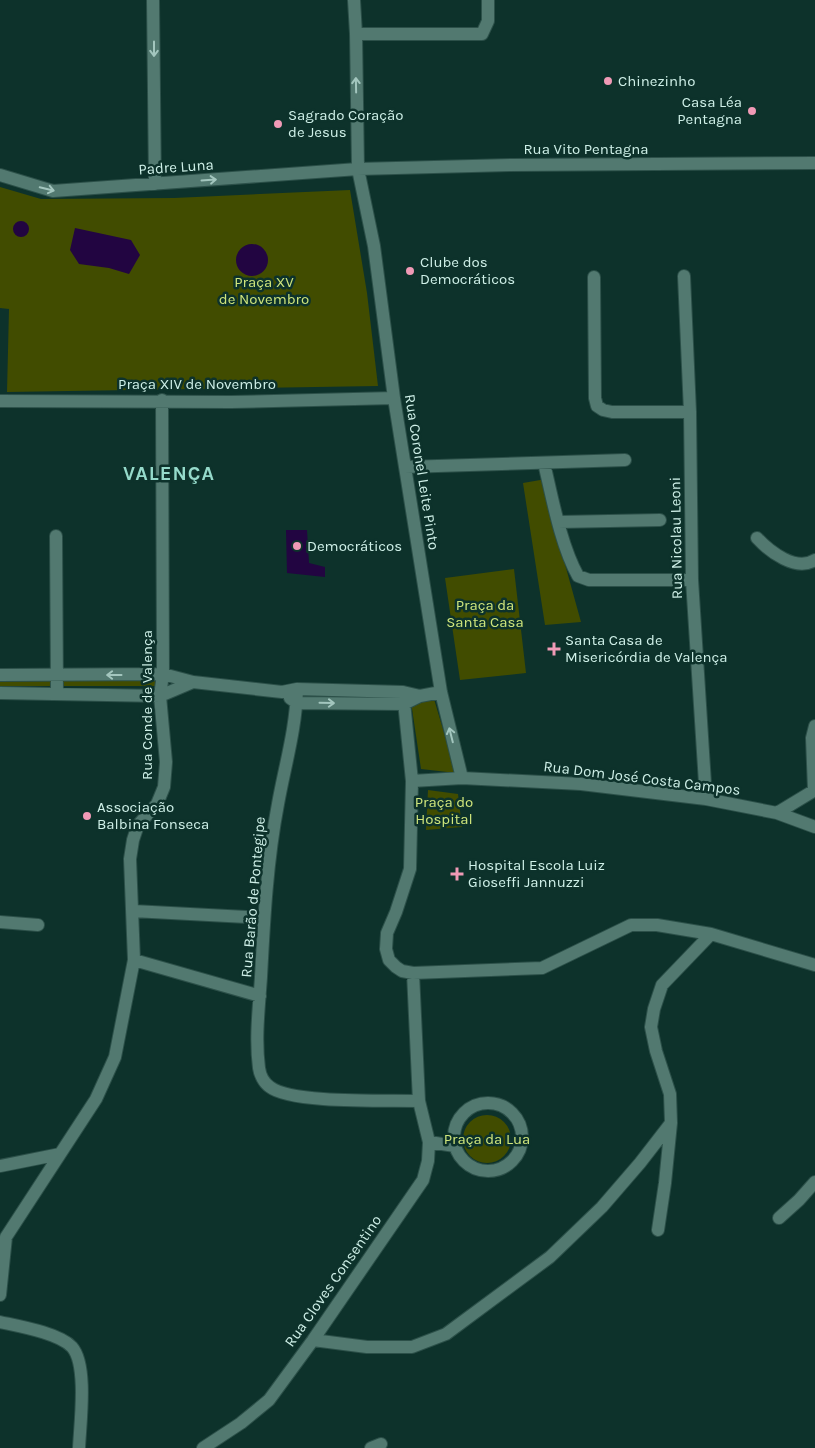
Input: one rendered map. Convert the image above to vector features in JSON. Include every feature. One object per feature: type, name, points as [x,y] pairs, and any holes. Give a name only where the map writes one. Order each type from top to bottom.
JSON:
[{"type":"street","points":[[154,0],[155,184]]},
{"type":"street","name":"Rua Coronel Leite Pinto","points":[[354,0],[358,169],[374,246],[394,398],[441,692],[462,778]]},
{"type":"street","points":[[356,34],[482,34],[486,28],[489,14],[488,0]]},
{"type":"street","name":"Rua Vito Pentagna","points":[[358,169],[511,165],[815,163]]},
{"type":"street","name":"Padre Luna","points":[[0,175],[53,191],[358,169]]},
{"type":"street","name":"Rua Nicolau Leoni","points":[[684,276],[690,412],[692,580],[706,799]]},
{"type":"street","points":[[594,277],[595,398],[597,406],[612,412],[690,412]]},
{"type":"street","name":"Praça XIV de Novembro","points":[[0,401],[162,400],[231,402],[394,398]]},
{"type":"street","name":"Rua Conde de Valença","points":[[3,1235],[96,1099],[115,1057],[134,960],[130,859],[133,840],[138,825],[157,804],[164,787],[166,762],[160,696],[163,674],[162,400]]},
{"type":"street","points":[[406,467],[625,460]]},
{"type":"street","points":[[544,463],[558,522],[573,568],[578,576],[589,580],[692,580]]},
{"type":"street","points":[[558,522],[660,520]]},
{"type":"street","points":[[56,536],[57,694]]},
{"type":"street","points":[[757,538],[764,546],[791,562],[802,565],[815,560]]},
{"type":"street","points":[[0,676],[163,674],[193,682],[282,692],[297,689],[404,698]]},
{"type":"street","points":[[0,693],[160,696],[193,682]]},
{"type":"street","name":"Rua Barão de Pontegipe","points":[[297,689],[297,703],[288,762],[278,804],[264,918],[258,1029],[259,1070],[269,1086],[288,1096],[320,1099],[419,1101]]},
{"type":"street","points":[[282,692],[297,703],[404,698],[441,692]]},
{"type":"street","points":[[404,698],[412,780],[410,869],[387,933],[386,949],[389,960],[402,971],[413,973],[542,968],[631,925],[657,925],[711,934],[815,964]]},
{"type":"street","points":[[777,813],[814,790],[812,738],[815,726]]},
{"type":"street","name":"Rua Dom José Costa Campos","points":[[412,780],[462,778],[581,784],[706,799],[777,813],[815,827]]},
{"type":"street","points":[[133,911],[264,918]]},
{"type":"street","points":[[0,922],[38,925]]},
{"type":"street","points":[[658,1230],[671,1123],[670,1094],[656,1051],[651,1027],[654,1010],[662,985],[711,934]]},
{"type":"street","points":[[134,960],[260,996]]},
{"type":"street","name":"Rua Cloves Consentino","points":[[203,1448],[241,1423],[269,1400],[313,1340],[423,1180],[430,1142],[419,1101],[413,973]]},
{"type":"street","points":[[481,1104],[492,1104],[507,1110],[518,1122],[522,1132],[522,1144],[518,1154],[501,1169],[490,1171],[478,1170],[468,1165],[460,1156],[455,1146],[454,1136],[459,1120],[470,1108],[481,1104]]},
{"type":"street","points":[[313,1340],[367,1347],[412,1346],[446,1334],[550,1258],[602,1207],[671,1123]]},
{"type":"street","points":[[430,1142],[455,1146]]},
{"type":"street","points":[[0,1166],[60,1154]]},
{"type":"street","points":[[779,1218],[815,1182]]},
{"type":"street","points":[[0,1295],[3,1235]]},
{"type":"street","points":[[0,1322],[54,1336],[71,1346],[79,1359],[82,1374],[79,1448]]},
{"type":"green space","name":"Praça XV de Novembro","points":[[0,187],[41,199],[174,198],[350,190],[367,293],[378,386],[7,392],[9,309],[0,308]]},
{"type":"green space","points":[[546,479],[563,557],[581,622],[545,625],[523,483]]},
{"type":"green space","name":"Praça da Santa Casa","points":[[514,569],[526,673],[460,680],[445,578]]},
{"type":"green space","points":[[161,676],[160,686],[0,686],[0,678]]},
{"type":"green space","points":[[434,699],[456,773],[421,769],[411,702]]},
{"type":"green space","name":"Praça do Hospital","points":[[428,790],[458,794],[462,827],[426,830]]},
{"type":"green space","name":"Praça da Lua","points":[[482,1115],[492,1115],[501,1119],[507,1125],[510,1130],[510,1148],[501,1159],[492,1163],[482,1163],[473,1159],[467,1153],[463,1144],[463,1134],[467,1125],[473,1119]]},
{"type":"shaded area","points":[[21,221],[27,223],[29,229],[27,235],[21,237],[15,235],[13,229],[15,223]]},
{"type":"shaded area","points":[[75,228],[131,240],[140,255],[129,274],[109,268],[79,264],[70,250]]},
{"type":"shaded area","points":[[252,244],[258,245],[263,249],[267,254],[267,266],[263,271],[258,275],[252,276],[246,275],[241,271],[237,266],[236,260],[237,254],[241,249],[246,245]]},
{"type":"shaded area","name":"Democráticos","points":[[286,530],[307,530],[309,563],[325,567],[325,577],[287,573]]},
{"type":"place","name":"Chinezinho","points":[[608,81]]},
{"type":"place","name":"Casa Léa Pentagna","points":[[752,111]]},
{"type":"place","name":"Sagrado Coração de Jesus","points":[[278,124]]},
{"type":"place","name":"Clube dos Democráticos","points":[[410,271]]},
{"type":"place","name":"Democráticos","points":[[297,546]]},
{"type":"place","name":"Santa Casa de Misericórdia de Valença","points":[[554,649]]},
{"type":"place","name":"Associação Balbina Fonseca","points":[[87,816]]},
{"type":"place","name":"Hospital Escola Luiz Gioseffi Jannuzzi","points":[[457,874]]},
{"type":"district","name":"VALENÇA","points":[[169,473]]}]
